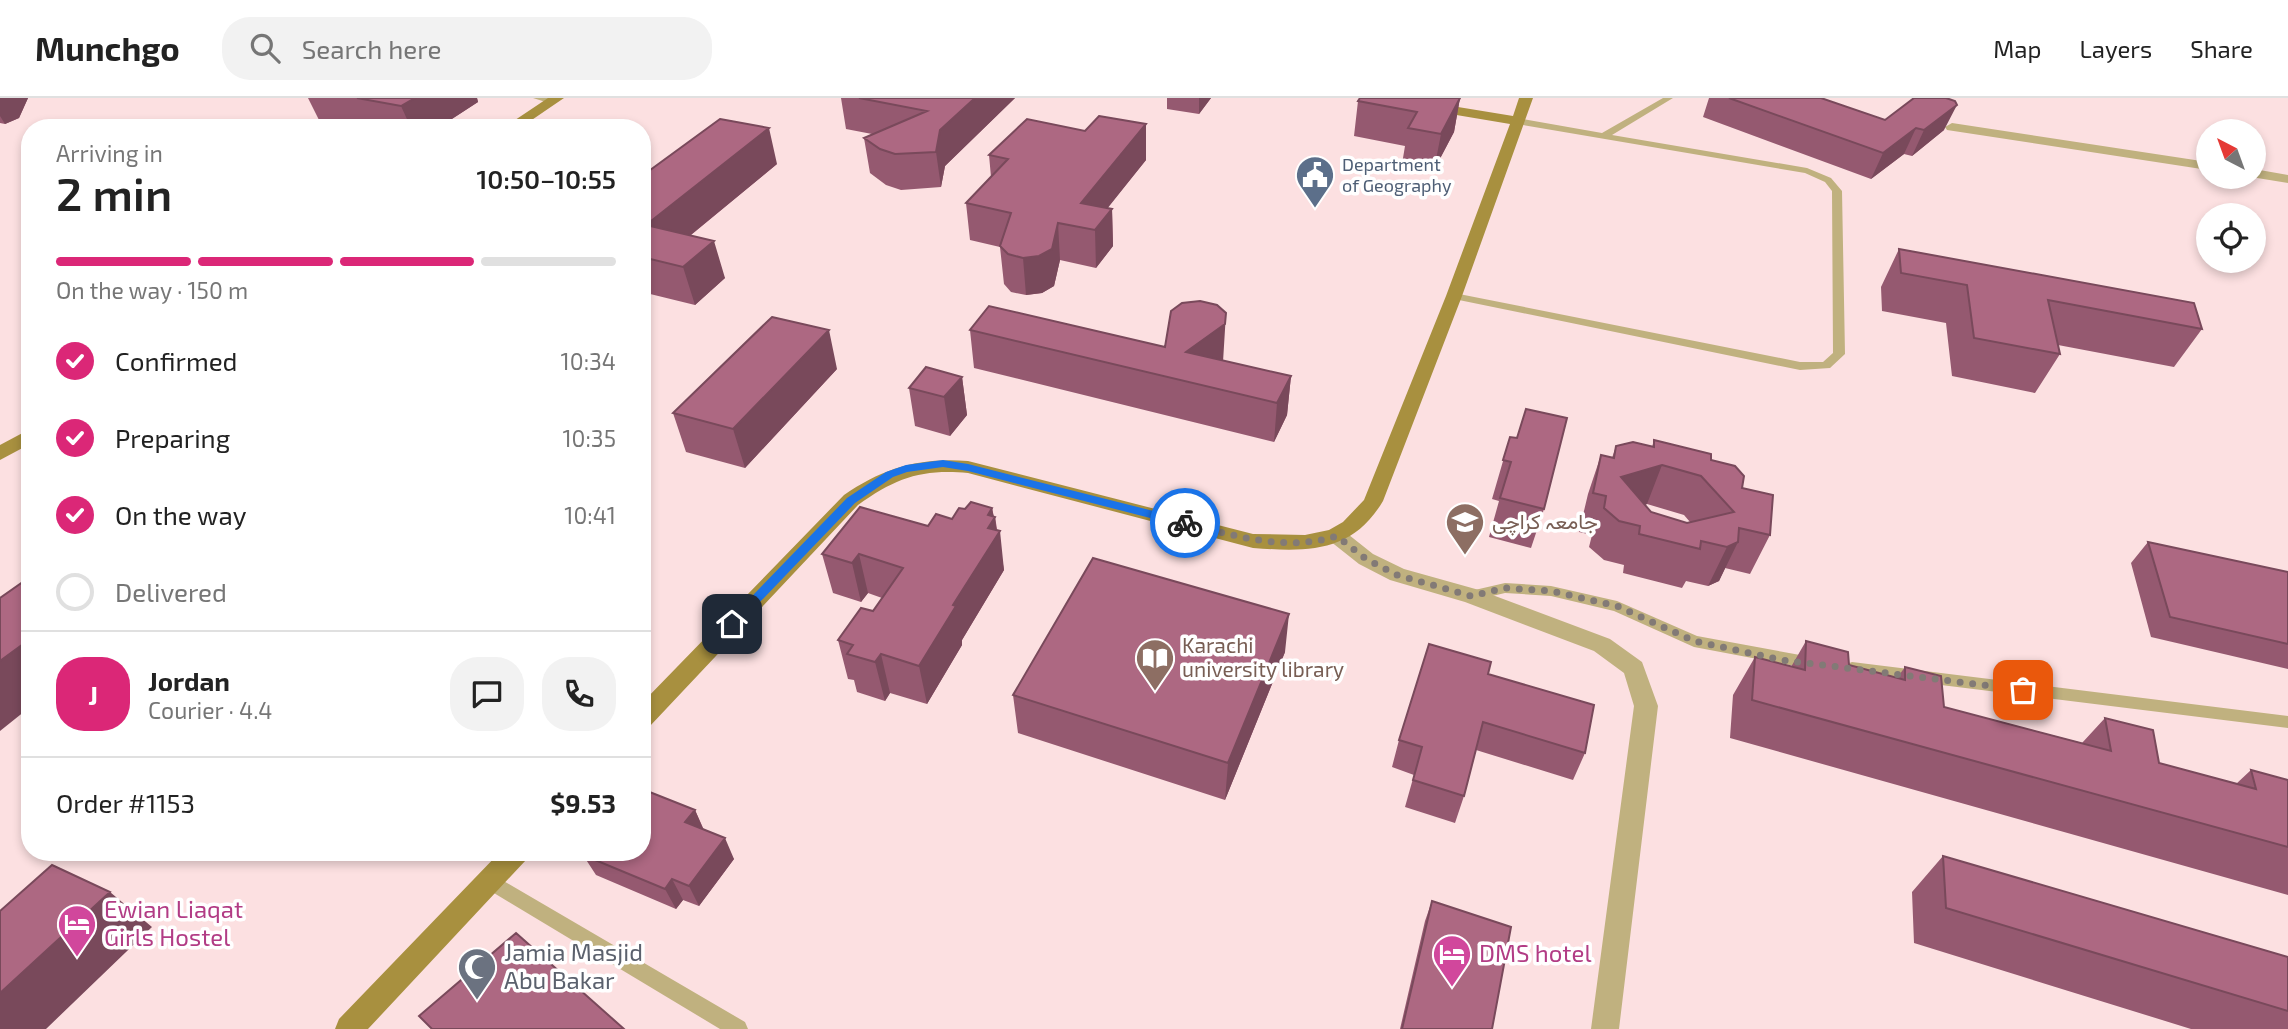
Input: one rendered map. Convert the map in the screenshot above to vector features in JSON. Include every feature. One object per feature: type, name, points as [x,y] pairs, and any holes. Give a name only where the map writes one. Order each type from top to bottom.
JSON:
[{"type":"street","points":[[1378,98],[1517,121]]},
{"type":"street","points":[[651,710],[851,500],[889,475],[906,469],[943,464],[968,467],[1253,541],[1320,541],[1353,527],[1366,515],[1373,502],[1454,296],[1526,98]]},
{"type":"street","points":[[524,119],[554,100]]},
{"type":"street","points":[[1952,127],[2196,164]]},
{"type":"street","points":[[2266,175],[2288,179]]},
{"type":"street","points":[[0,454],[21,441]]},
{"type":"street","points":[[1337,536],[1366,559],[1397,575],[1471,596],[1602,645],[1634,668],[1646,706],[1605,1029]]},
{"type":"street","points":[[349,1029],[509,861]]},
{"type":"lane","points":[[537,98],[554,100]]},
{"type":"lane","points":[[1605,135],[1670,98]]},
{"type":"lane","points":[[1454,296],[1800,366],[1818,366],[1839,354],[1837,191],[1833,184],[1822,176],[1807,171],[1517,121]]},
{"type":"lane","points":[[1471,596],[1505,588],[1551,591],[1617,606],[1694,641],[1782,660],[2288,722]]},
{"type":"lane","points":[[490,881],[738,1029]]},
{"type":"shaded area","name":"جامعہ کراچی","points":[[0,98],[2288,98],[2288,1029],[0,1029]]},
{"type":"building","points":[[357,98],[415,98],[401,106]]},
{"type":"building","points":[[859,98],[975,98],[940,130],[936,152],[895,154],[880,149],[864,138],[927,111]]},
{"type":"building","points":[[1360,98],[1460,98],[1441,134],[1408,128],[1417,112],[1358,101]]},
{"type":"building","points":[[1729,98],[1821,98],[1885,120],[1914,98],[1946,98],[1955,101],[1957,105],[1924,130],[1916,128],[1883,153]]},
{"type":"building","points":[[1099,116],[1146,124],[1081,203],[1112,209],[1095,230],[1058,223],[1052,249],[1039,256],[1023,258],[1008,254],[1000,246],[1011,213],[966,203],[1008,159],[989,155],[1027,119],[1085,131]]},
{"type":"building","points":[[720,119],[769,128],[651,221],[651,169]]},
{"type":"building","points":[[651,226],[714,241],[683,267],[651,259]]},
{"type":"building","points":[[1899,249],[2194,303],[2202,329],[2048,300],[2060,354],[1974,338],[1967,285],[1901,273]]},
{"type":"building","points":[[1200,301],[1217,305],[1226,313],[1225,324],[1186,352],[1291,376],[1277,403],[970,330],[989,306],[1165,347],[1171,311],[1182,303]]},
{"type":"building","points":[[772,317],[829,330],[733,429],[673,413]]},
{"type":"building","points":[[926,367],[962,377],[944,397],[909,388]]},
{"type":"building","points":[[1526,409],[1567,418],[1544,509],[1500,498],[1511,462],[1503,460],[1510,437],[1517,438]]},
{"type":"building","points":[[1654,440],[1711,454],[1711,460],[1735,466],[1744,476],[1742,488],[1773,495],[1770,535],[1739,528],[1738,542],[1727,547],[1701,541],[1700,549],[1639,534],[1640,526],[1619,521],[1604,508],[1606,496],[1593,493],[1601,455],[1614,458],[1616,446],[1633,442],[1654,447]],"holes":[[[1662,465],[1701,476],[1734,512],[1687,523],[1651,512],[1621,477]]]},
{"type":"building","points":[[971,502],[992,508],[988,515],[995,517],[988,528],[1000,531],[953,605],[956,606],[919,666],[881,654],[875,662],[847,654],[853,645],[838,640],[861,608],[873,611],[903,568],[859,554],[852,563],[822,554],[860,507],[928,526],[936,514],[952,519],[959,508],[965,509]]},
{"type":"building","points":[[2148,542],[2288,572],[2288,644],[2170,617]]},
{"type":"building","name":"Karachi university library","points":[[1093,558],[1289,614],[1228,763],[1013,695]]},
{"type":"building","points":[[21,583],[21,646],[0,661],[0,598]]},
{"type":"building","points":[[1806,641],[1848,652],[1849,665],[1905,680],[1905,667],[1941,676],[1944,707],[2111,751],[2105,718],[2153,730],[2159,763],[2256,789],[2251,770],[2288,780],[2288,847],[1752,700],[1755,657],[1805,670]]},
{"type":"building","points":[[1429,644],[1491,662],[1488,674],[1594,705],[1585,753],[1483,722],[1464,796],[1413,780],[1422,747],[1399,740]]},
{"type":"building","points":[[651,793],[695,810],[685,822],[725,838],[689,886],[672,879],[665,889],[597,861],[651,861]]},
{"type":"building","points":[[1943,856],[2288,957],[2288,1011],[1946,908]]},
{"type":"building","points":[[52,865],[110,892],[0,993],[0,911]]},
{"type":"building","name":"DMS hotel","points":[[1432,901],[1511,927],[1492,1029],[1402,1029]]},
{"type":"building","points":[[516,933],[624,1029],[432,1029],[419,1016]]},
{"type":"way so far","points":[[1185,523],[1253,541],[1290,543],[1320,541],[1337,536],[1366,559],[1397,575],[1471,596],[1505,588],[1551,591],[1617,606],[1694,641],[1782,660],[2023,690]]},
{"type":"place","name":"Department of Geography","points":[[1315,209]]},
{"type":"place","name":"جامعہ کراچی","points":[[1465,556]]},
{"type":"place","name":"Karachi university library","points":[[1155,692]]},
{"type":"place","name":"Ewian Liaqat Girls Hostel","points":[[77,958]]},
{"type":"place","name":"DMS hotel","points":[[1452,988]]},
{"type":"place","name":"Jamia Masjid Abu Bakar","points":[[477,1001]]},
{"type":"route","points":[[732,624],[821,528],[851,500],[889,475],[923,465],[968,467],[1185,523]]}]
